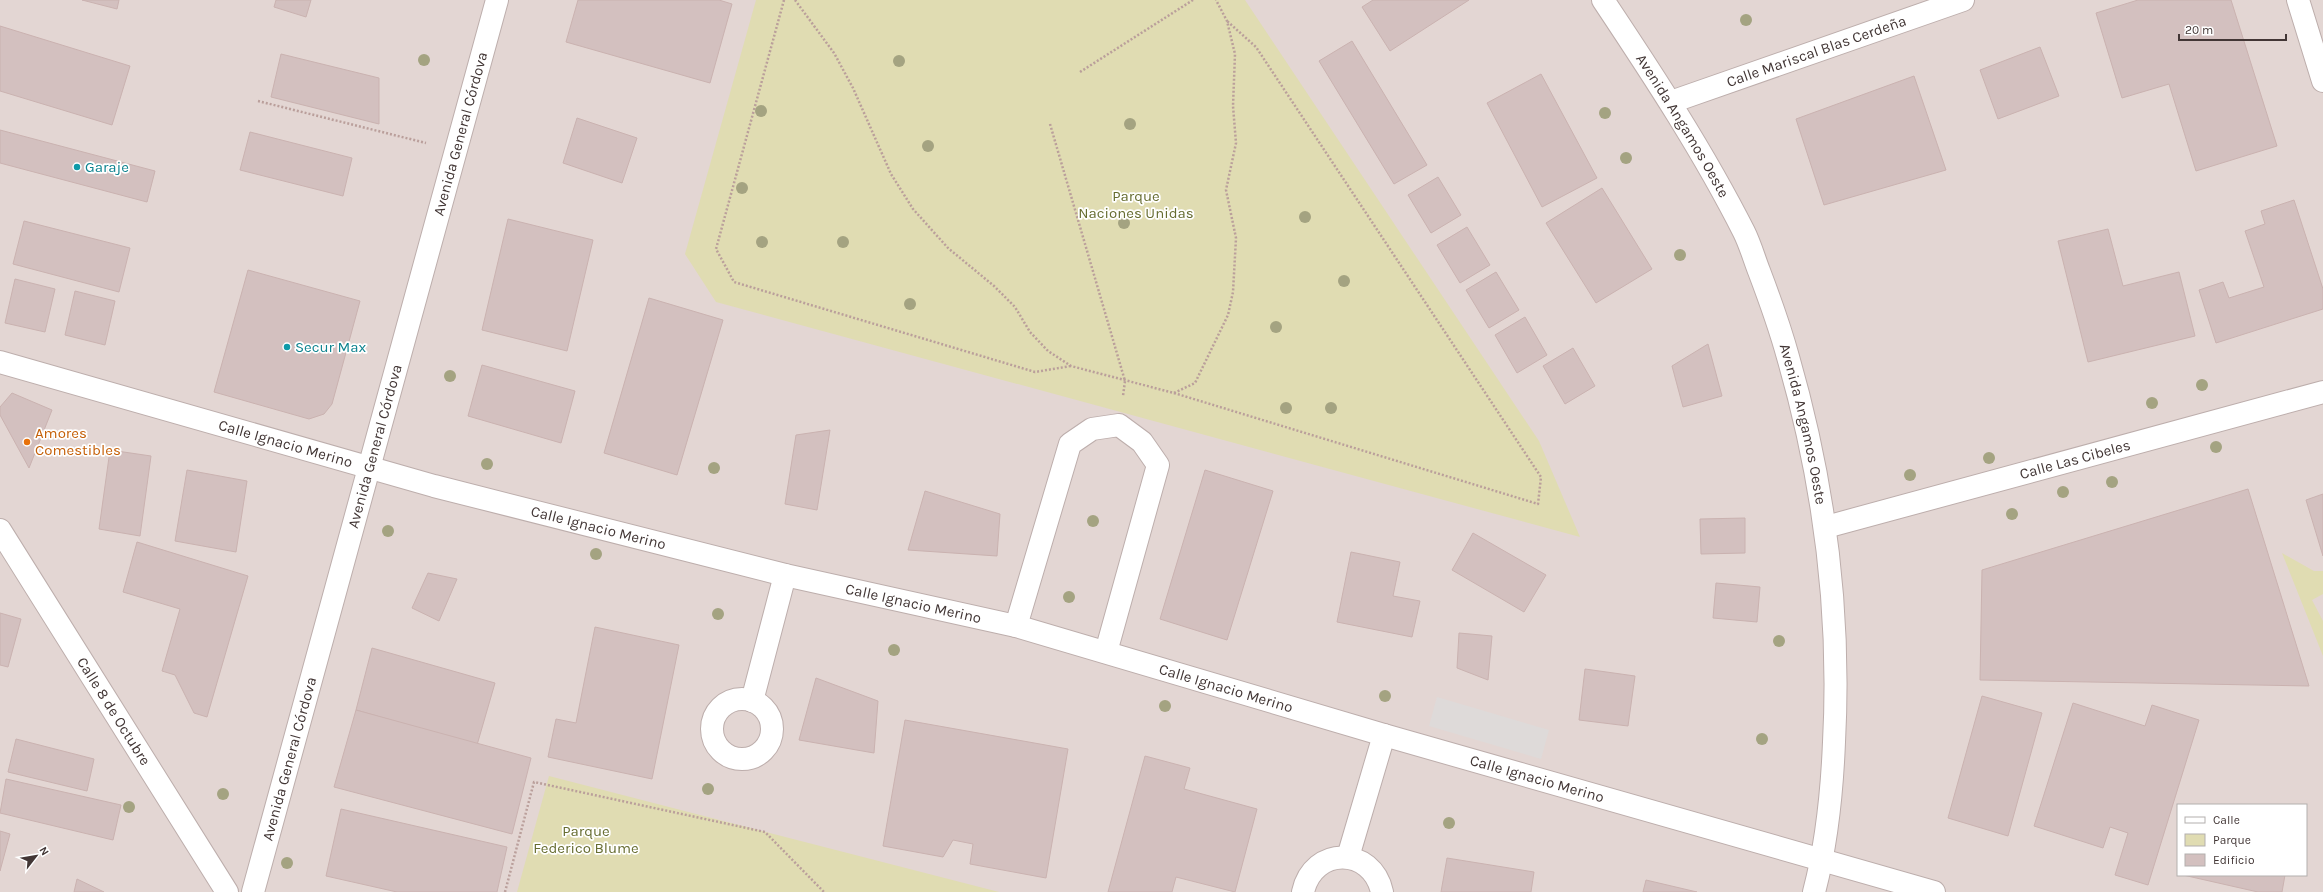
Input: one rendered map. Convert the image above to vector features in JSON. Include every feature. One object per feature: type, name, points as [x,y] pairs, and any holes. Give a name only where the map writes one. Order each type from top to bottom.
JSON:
[{"type":"street","name":"Avenida General Córdova","points":[[253,892],[370,469],[497,0]]},
{"type":"street","name":"Avenida Angamos Oeste","points":[[1603,0],[1670,102],[1744,233],[1778,323],[1804,411],[1826,527],[1835,618],[1837,696],[1832,779],[1822,860],[1814,892]]},
{"type":"street","name":"Calle Mariscal Blas Cerdeña","points":[[1670,102],[1963,0]]},
{"type":"street","points":[[2298,0],[2323,81]]},
{"type":"street","name":"Calle Ignacio Merino","points":[[0,362],[370,469],[785,575],[1016,626],[1384,735],[1934,892]]},
{"type":"street","name":"Calle Las Cibeles","points":[[1826,527],[2323,392]]},
{"type":"street","points":[[1016,626],[1070,444],[1092,429],[1119,425],[1142,442],[1158,465],[1106,652]]},
{"type":"street","name":"Calle 8 de Octubre","points":[[0,530],[227,892]]},
{"type":"street","points":[[752,701],[785,575]]},
{"type":"street","points":[[1348,857],[1384,735]]},
{"type":"street","points":[[1303,892],[1307,879],[1324,861],[1336,857],[1348,857],[1371,869],[1378,879],[1382,892]]},
{"type":"path","points":[[784,0],[716,248],[734,282],[1035,372],[1071,366]]},
{"type":"path","points":[[795,0],[834,53],[853,88],[891,174],[913,209],[948,248],[994,286],[1015,307],[1030,332],[1048,351],[1071,366],[1174,393],[1538,504],[1541,477],[1256,47],[1227,21]]},
{"type":"path","points":[[1080,72],[1193,0]]},
{"type":"path","points":[[1174,393],[1196,383],[1228,316],[1233,292],[1236,238],[1226,190],[1236,143],[1234,106],[1236,74],[1234,54],[1227,21],[1216,0]]},
{"type":"path","points":[[258,101],[456,151]]},
{"type":"path","points":[[1050,124],[1125,380],[1119,425]]},
{"type":"path","points":[[505,892],[534,782],[765,832],[824,892]]},
{"type":"shaded area","points":[[0,0],[2323,0],[2323,892],[0,892]]},
{"type":"shaded area","points":[[1437,697],[1549,730],[1541,759],[1429,726]]},
{"type":"green space","name":"Parque Naciones Unidas","points":[[756,0],[1245,0],[1539,441],[1580,537],[716,302],[685,254]]},
{"type":"green space","points":[[2282,553],[2314,571],[2323,571],[2323,594],[2312,600],[2323,621],[2323,656]]},
{"type":"green space","name":"Parque Federico Blume","points":[[549,776],[999,892],[517,892]]},
{"type":"building","points":[[82,0],[119,0],[117,9]]},
{"type":"building","points":[[276,0],[311,0],[306,17],[274,7]]},
{"type":"building","points":[[578,0],[719,0],[732,4],[710,83],[566,42]]},
{"type":"building","points":[[1373,0],[1469,0],[1390,51],[1362,7]]},
{"type":"building","points":[[2138,0],[2231,0],[2277,146],[2196,171],[2169,84],[2122,98],[2096,13]]},
{"type":"building","points":[[0,26],[130,66],[112,125],[0,91]]},
{"type":"building","points":[[1352,41],[1427,165],[1394,184],[1319,61]]},
{"type":"building","points":[[2040,47],[2059,96],[1998,119],[1980,70]]},
{"type":"building","points":[[281,54],[379,78],[379,124],[271,97]]},
{"type":"building","points":[[1541,74],[1597,178],[1542,207],[1487,103]]},
{"type":"building","points":[[1914,76],[1946,170],[1824,205],[1796,119]]},
{"type":"building","points":[[577,118],[637,138],[622,183],[563,163]]},
{"type":"building","name":"Garaje","points":[[0,130],[155,171],[147,202],[0,163]]},
{"type":"building","points":[[250,132],[352,158],[343,196],[240,170]]},
{"type":"building","points":[[1438,177],[1461,215],[1431,233],[1408,195]]},
{"type":"building","points":[[1602,188],[1652,269],[1596,303],[1546,223]]},
{"type":"building","points":[[2294,200],[2323,289],[2323,309],[2216,343],[2199,290],[2223,282],[2229,298],[2264,287],[2245,231],[2265,224],[2261,211]]},
{"type":"building","points":[[508,219],[593,240],[567,351],[482,330]]},
{"type":"building","points":[[24,221],[130,248],[119,292],[13,264]]},
{"type":"building","points":[[1467,227],[1490,265],[1460,283],[1437,245]]},
{"type":"building","points":[[2108,229],[2123,286],[2179,272],[2195,336],[2088,362],[2058,241]]},
{"type":"building","name":"Secur Max","points":[[248,270],[360,301],[332,404],[324,414],[309,419],[214,392]]},
{"type":"building","points":[[1496,272],[1519,310],[1489,328],[1466,290]]},
{"type":"building","points":[[15,279],[55,289],[45,332],[5,323]]},
{"type":"building","points":[[75,291],[115,301],[105,345],[65,335]]},
{"type":"building","points":[[649,298],[723,320],[677,475],[604,453]]},
{"type":"building","points":[[1525,317],[1547,355],[1517,373],[1495,335]]},
{"type":"building","points":[[1708,344],[1722,396],[1683,407],[1672,366]]},
{"type":"building","points":[[1573,348],[1595,386],[1565,404],[1543,366]]},
{"type":"building","points":[[482,365],[575,391],[561,443],[468,416]]},
{"type":"building","name":"Amores Comestibles","points":[[12,393],[52,410],[29,468],[0,415],[0,407]]},
{"type":"building","points":[[830,430],[817,510],[785,504],[796,435]]},
{"type":"building","points":[[110,450],[151,456],[140,536],[99,529]]},
{"type":"building","points":[[187,470],[247,481],[236,552],[175,541]]},
{"type":"building","points":[[1205,470],[1273,491],[1227,640],[1160,619]]},
{"type":"building","points":[[2248,489],[2309,686],[1980,680],[1982,570]]},
{"type":"building","points":[[925,491],[1000,514],[997,556],[908,550]]},
{"type":"building","points":[[2323,494],[2323,556],[2306,500]]},
{"type":"building","points":[[1745,518],[1745,553],[1701,554],[1700,519]]},
{"type":"building","points":[[1473,533],[1546,575],[1524,612],[1452,570]]},
{"type":"building","points":[[137,542],[248,576],[207,717],[194,713],[175,675],[162,671],[180,609],[123,592]]},
{"type":"building","points":[[1351,552],[1400,562],[1393,596],[1420,601],[1412,637],[1337,622]]},
{"type":"building","points":[[428,573],[457,579],[439,621],[412,608]]},
{"type":"building","points":[[1716,583],[1760,587],[1757,622],[1713,618]]},
{"type":"building","points":[[0,613],[21,619],[8,667],[0,665]]},
{"type":"building","points":[[595,627],[679,645],[652,779],[548,757],[556,719],[576,723]]},
{"type":"building","points":[[1459,633],[1492,636],[1488,680],[1457,668]]},
{"type":"building","points":[[372,648],[495,683],[477,745],[356,710]]},
{"type":"building","points":[[1585,669],[1635,676],[1628,726],[1579,720]]},
{"type":"building","points":[[816,678],[878,701],[874,753],[799,740]]},
{"type":"building","points":[[1982,696],[2042,713],[2008,836],[1948,818]]},
{"type":"building","points":[[2073,703],[2145,726],[2152,705],[2199,720],[2148,885],[2115,875],[2128,833],[2110,827],[2103,848],[2034,826]]},
{"type":"building","points":[[356,710],[531,758],[512,834],[334,787]]},
{"type":"building","points":[[905,720],[1068,749],[1046,878],[970,864],[973,844],[953,840],[943,857],[883,846]]},
{"type":"building","points":[[16,739],[94,759],[87,791],[8,772]]},
{"type":"building","points":[[1145,756],[1190,768],[1184,789],[1257,809],[1235,892],[1176,877],[1172,892],[1108,892]]},
{"type":"building","points":[[6,779],[121,805],[113,840],[0,813]]},
{"type":"building","points":[[341,809],[507,847],[497,892],[397,892],[326,876]]},
{"type":"building","points":[[0,831],[10,834],[0,871]]},
{"type":"building","points":[[1447,858],[1534,872],[1531,892],[1441,892]]},
{"type":"building","points":[[2187,876],[2285,876],[2282,892],[2258,892]]},
{"type":"building","points":[[77,879],[104,892],[74,892]]},
{"type":"building","points":[[1646,880],[1697,892],[1643,892]]},
{"type":"place","name":"Garaje","points":[[77,167]]},
{"type":"place","name":"Secur Max","points":[[287,347]]},
{"type":"place","name":"Amores Comestibles","points":[[27,442]]}]
